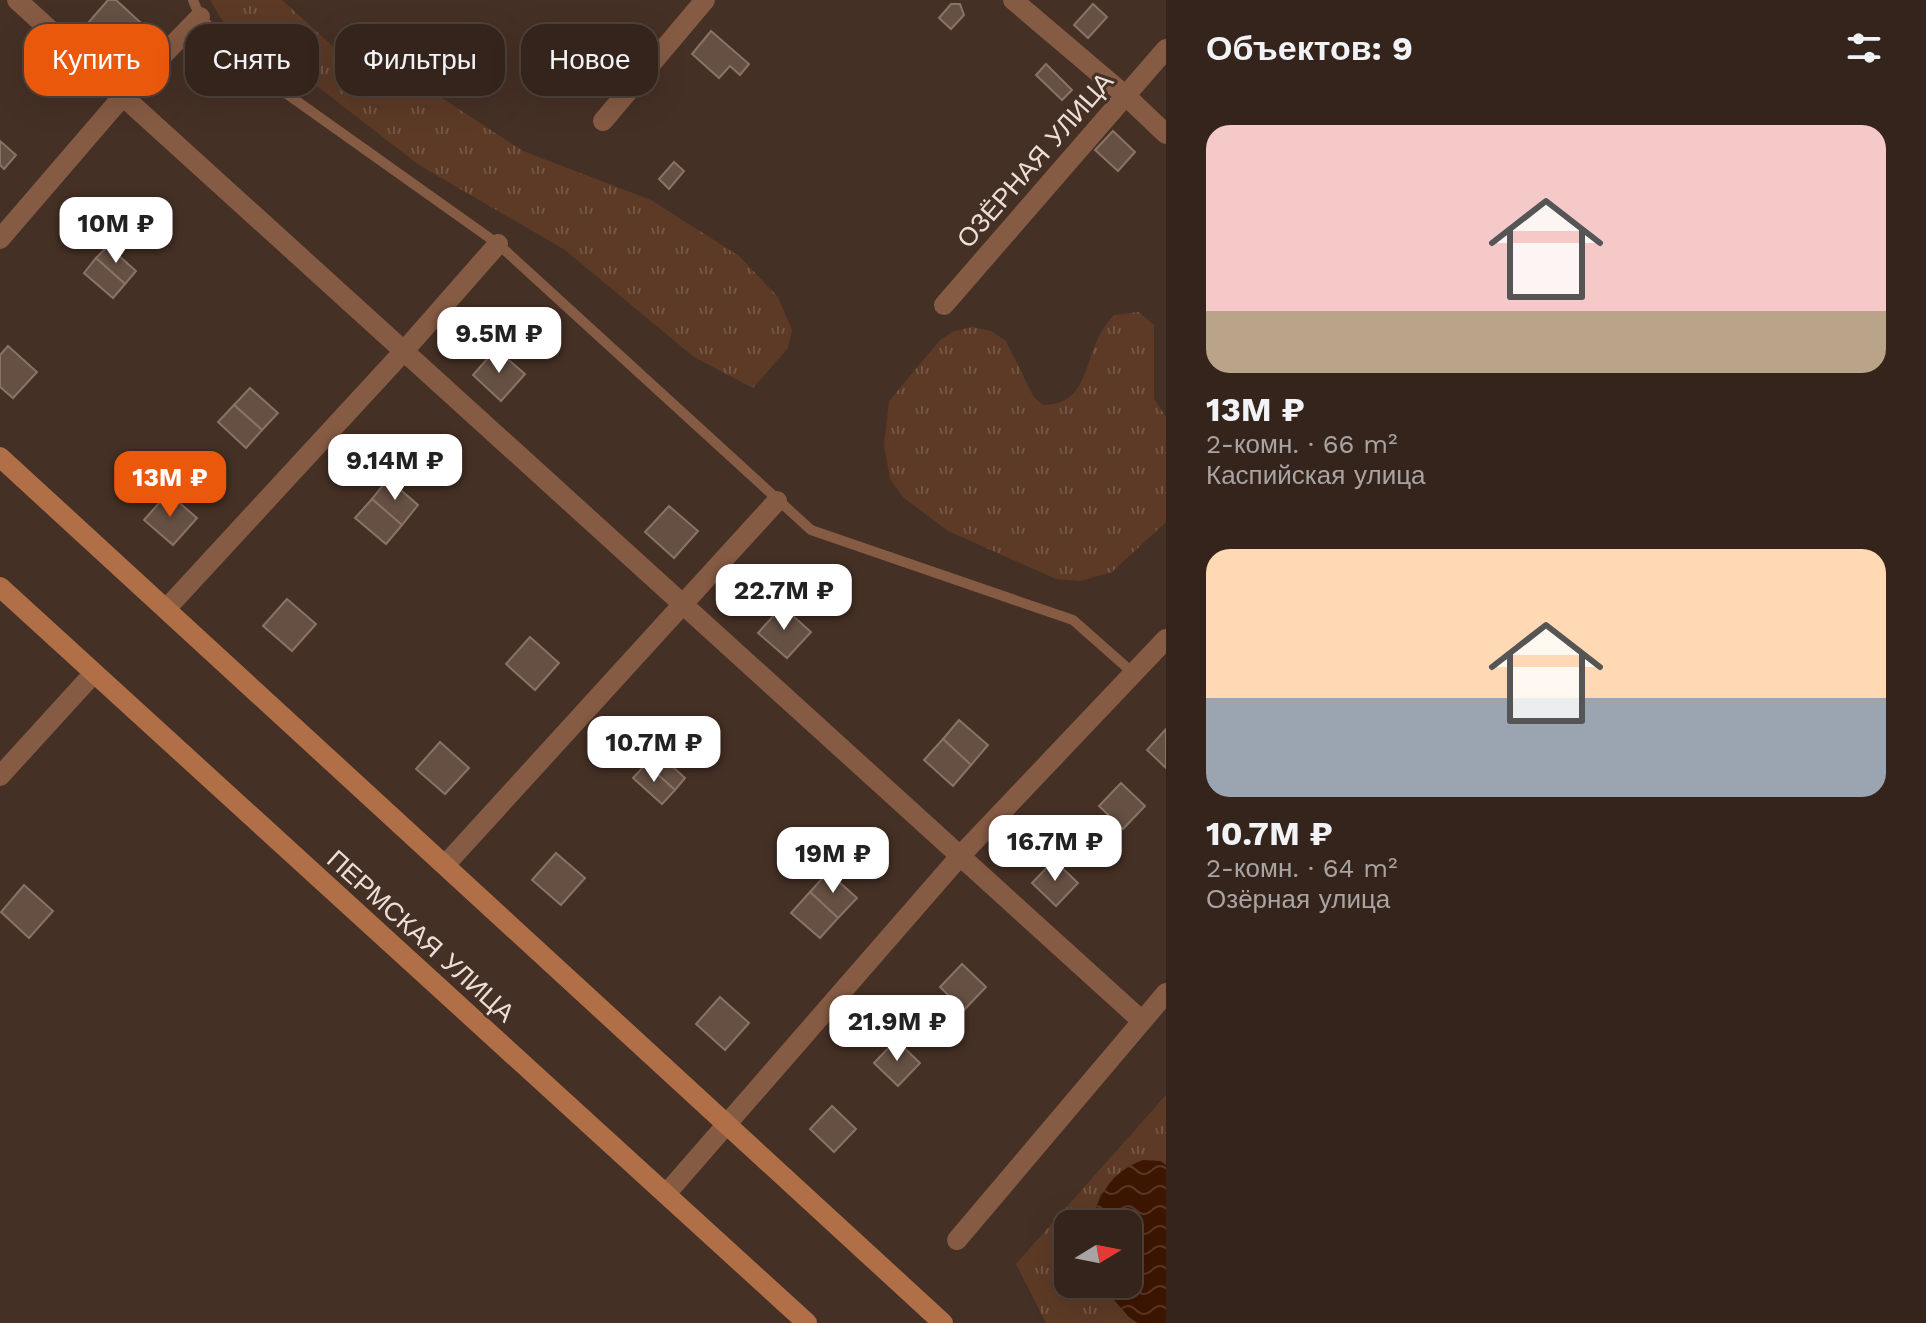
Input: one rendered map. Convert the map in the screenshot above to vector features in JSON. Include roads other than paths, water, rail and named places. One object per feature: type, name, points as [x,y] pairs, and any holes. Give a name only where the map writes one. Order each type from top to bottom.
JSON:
[{"type":"street","points":[[17,0],[44,24]]},
{"type":"street","points":[[603,121],[705,0]]},
{"type":"street","points":[[1013,0],[1166,134]]},
{"type":"street","points":[[169,41],[196,8]]},
{"type":"street","name":"ОЗЁРНАЯ УЛИЦА","points":[[944,305],[1166,49]]},
{"type":"street","points":[[0,239],[123,96],[1142,1021]]},
{"type":"street","points":[[167,608],[404,351],[498,244]]},
{"type":"street","points":[[0,457],[943,1323]]},
{"type":"street","points":[[446,864],[777,501]]},
{"type":"street","name":"ПЕРМСКАЯ УЛИЦА","points":[[0,587],[807,1323]]},
{"type":"street","points":[[666,1194],[961,855],[1166,639]]},
{"type":"street","points":[[0,776],[94,673]]},
{"type":"street","points":[[957,1240],[1166,993]]},
{"type":"lane","points":[[196,8],[249,67],[498,244],[811,530],[1073,620],[1133,673]]},
{"type":"water","points":[[1143,1160],[1160,1161],[1166,1165],[1166,1323],[1138,1323],[1112,1298],[1142,1298],[1142,1210],[1096,1210],[1108,1185]]}]
